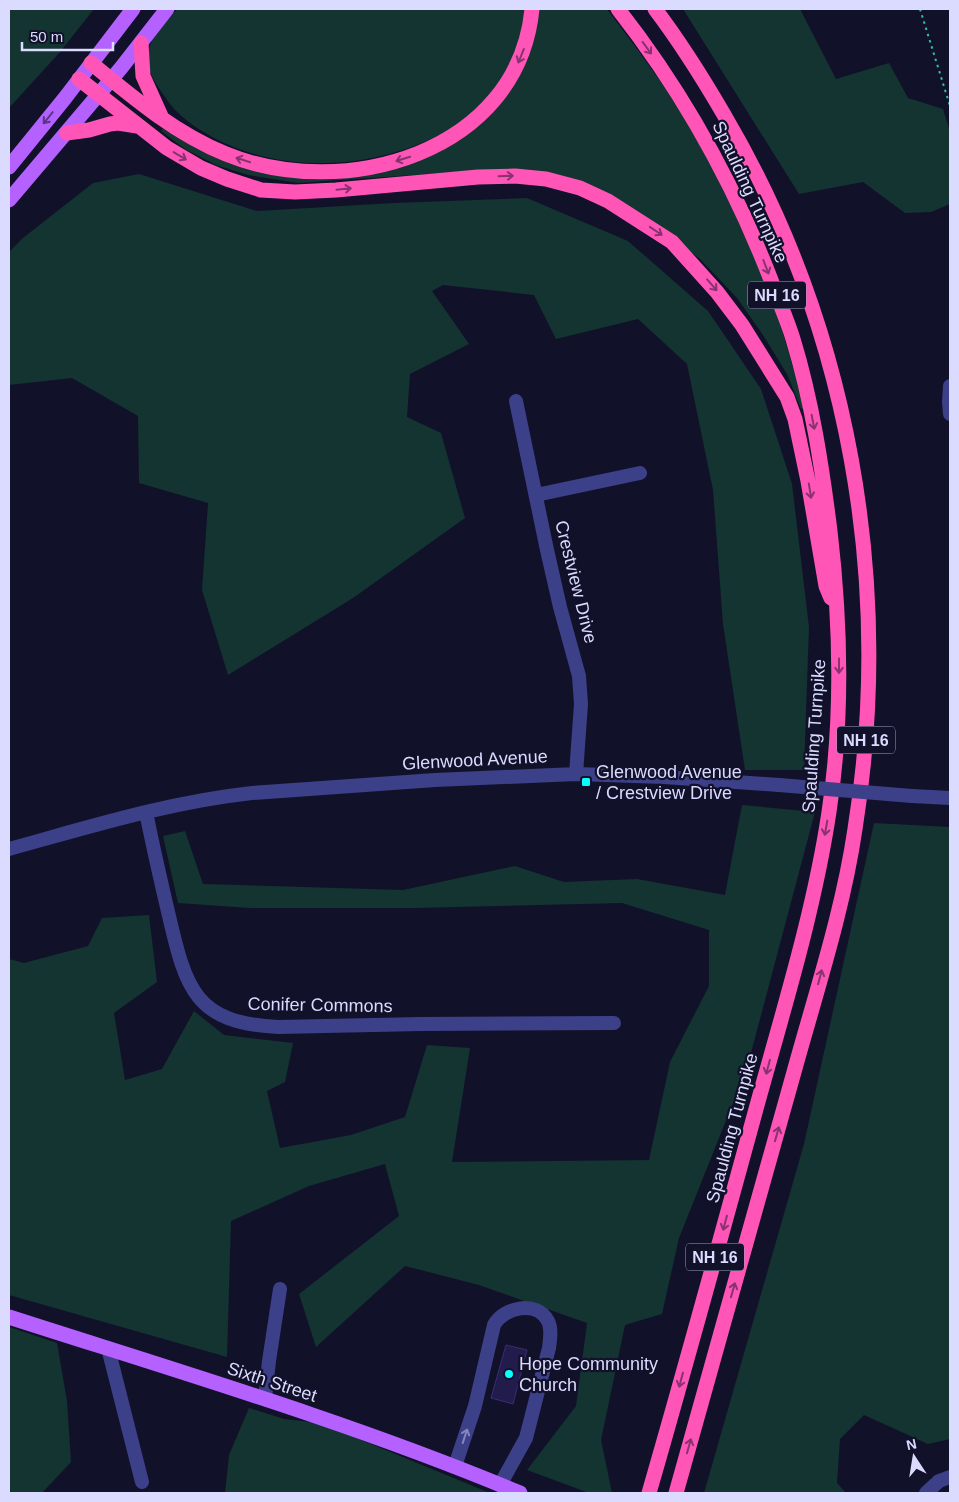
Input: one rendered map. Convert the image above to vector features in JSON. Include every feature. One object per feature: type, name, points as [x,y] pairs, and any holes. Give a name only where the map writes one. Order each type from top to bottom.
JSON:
[{"type":"highway","points":[[91,63],[161,118],[202,143],[225,154],[256,164],[278,168],[300,171],[342,171],[372,167],[408,158],[460,132],[474,121],[498,97],[508,83],[523,52],[528,36],[532,9]]},
{"type":"highway","name":"Spaulding Turnpike","points":[[618,9],[669,78],[704,137],[752,230],[792,338],[817,442],[834,567],[840,687],[835,764],[829,810],[815,885],[781,1020],[649,1493]]},
{"type":"highway","name":"Spaulding Turnpike","points":[[654,9],[686,53],[754,167],[791,247],[809,297],[844,415],[852,459],[864,545],[869,634],[869,678],[864,765],[855,831],[846,874],[784,1110],[676,1493]]},
{"type":"highway","points":[[140,43],[143,76],[161,118]]},
{"type":"highway","points":[[78,80],[167,148],[201,168],[261,190],[296,192],[336,190],[478,177],[515,176],[546,179],[580,188],[608,201],[672,242],[718,292],[742,325],[787,397],[795,419],[808,481],[826,586],[838,618]]},
{"type":"highway","points":[[67,132],[89,130],[99,126],[118,123],[141,127]]},
{"type":"main road","points":[[9,167],[133,9]]},
{"type":"main road","points":[[9,200],[99,96],[167,9]]},
{"type":"main road","name":"Sixth Street","points":[[9,1317],[266,1398],[455,1466],[520,1493]]},
{"type":"street","points":[[950,386],[950,414]]},
{"type":"street","name":"Crestview Drive","points":[[516,401],[560,607],[580,676],[581,704],[576,774]]},
{"type":"street","points":[[536,495],[640,473]]},
{"type":"street","name":"Glenwood Avenue","points":[[9,849],[146,812],[222,796],[435,780],[576,774],[664,777],[950,798]]},
{"type":"street","name":"Conifer Commons","points":[[146,812],[160,881],[183,971],[196,995],[205,1004],[228,1019],[249,1025],[278,1027],[614,1023]]},
{"type":"street","points":[[266,1398],[268,1361],[280,1289]]},
{"type":"street","points":[[455,1466],[475,1406],[497,1319],[504,1313],[517,1308],[534,1310],[542,1314],[547,1320],[551,1337],[526,1438],[500,1485]]},
{"type":"street","points":[[108,1348],[142,1482]]},
{"type":"street","points":[[926,1493],[939,1481],[950,1477]]},
{"type":"path","points":[[920,9],[950,106]]},
{"type":"green space","points":[[9,9],[94,9],[60,52],[9,108]]},
{"type":"green space","points":[[177,9],[527,9],[519,44],[503,77],[491,94],[460,123],[429,140],[400,151],[369,159],[337,163],[305,163],[274,159],[243,150],[214,138],[187,120],[170,104],[151,75],[148,56],[154,39]]},
{"type":"green space","points":[[536,9],[607,9],[669,94],[712,166],[748,238],[779,322],[804,408],[801,409],[787,374],[763,335],[737,298],[700,259],[652,223],[545,175],[501,169],[298,183],[248,175],[216,165],[185,149],[161,131],[163,128],[187,143],[342,177],[480,121]]},
{"type":"green space","points":[[683,9],[800,9],[836,79],[889,63],[908,98],[943,109],[950,132],[950,204],[931,212],[905,213],[863,182],[799,194]]},
{"type":"green space","points":[[139,174],[257,211],[527,198],[628,241],[708,311],[761,389],[792,484],[809,627],[804,770],[745,770],[723,624],[713,490],[687,364],[638,319],[556,339],[534,295],[443,285],[432,291],[469,344],[410,374],[407,417],[441,433],[465,518],[353,598],[228,675],[202,590],[208,503],[139,483],[138,416],[72,378],[9,385],[9,252],[23,238],[93,183]]},
{"type":"green space","points":[[742,805],[815,812],[747,1068],[679,1238],[662,1314],[625,1325],[601,1440],[612,1493],[589,1493],[527,1470],[576,1406],[587,1323],[479,1285],[405,1266],[316,1347],[299,1294],[399,1216],[385,1164],[309,1186],[231,1221],[227,1357],[9,1295],[9,959],[24,963],[88,946],[102,918],[149,915],[157,982],[114,1013],[125,1080],[162,1069],[194,1011],[224,1035],[293,1043],[285,1082],[267,1091],[280,1148],[351,1135],[405,1117],[427,1045],[470,1048],[452,1162],[649,1160],[670,1062],[709,986],[709,930],[622,903],[414,908],[250,908],[178,903],[163,836],[185,831],[203,884],[403,890],[515,866],[564,882],[637,879],[725,895]]},
{"type":"green space","points":[[874,823],[950,827],[950,1439],[928,1444],[864,1415],[840,1439],[837,1483],[846,1493],[704,1493],[804,1144]]},
{"type":"green space","points":[[9,1327],[57,1343],[67,1401],[71,1462],[42,1493],[9,1493]]},
{"type":"green space","points":[[249,1408],[284,1419],[320,1423],[490,1493],[225,1493],[229,1455]]},
{"type":"building","name":"Hope Community Church","points":[[506,1345],[527,1350],[513,1404],[491,1398]]},
{"type":"place","name":"Glenwood Avenue / Crestview Drive","points":[[586,782]]},
{"type":"place","name":"Hope Community Church","points":[[509,1374]]}]
